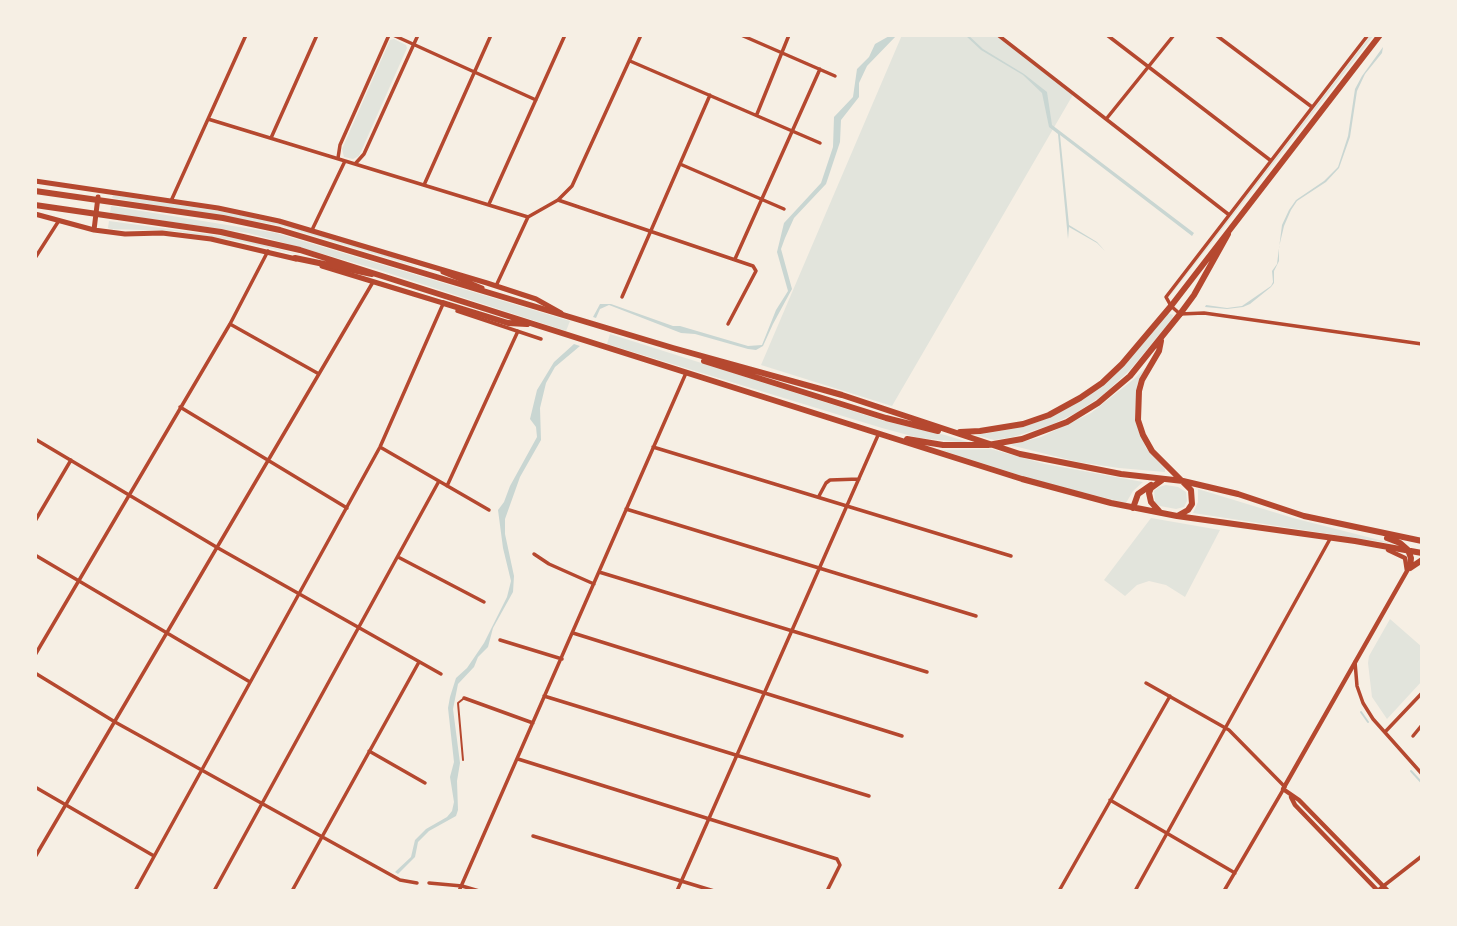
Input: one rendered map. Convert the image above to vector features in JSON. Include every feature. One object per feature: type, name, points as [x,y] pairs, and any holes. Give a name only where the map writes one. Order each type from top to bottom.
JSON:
[{"type":"highway","points":[[673,348],[717,366],[921,428],[979,431],[1036,419],[1080,398],[1102,383],[1122,364],[1171,306],[1380,35]]},
{"type":"highway","points":[[35,191],[223,218],[304,237],[618,332],[842,395],[1020,454],[1121,474],[1183,481],[1238,494],[1310,517],[1422,541]]},
{"type":"highway","points":[[35,205],[221,232],[272,243],[389,276],[613,351],[687,371],[1021,479],[1133,508],[1331,537],[1422,554]]},
{"type":"highway","points":[[881,434],[943,445],[977,446],[1013,441],[1040,433],[1078,416],[1113,392],[1161,340],[1214,261],[1232,226]]},
{"type":"highway","points":[[295,258],[389,276]]},
{"type":"highway","points":[[443,304],[508,323],[533,324]]},
{"type":"highway","points":[[1161,340],[1159,351],[1142,380],[1138,420],[1152,451],[1191,490],[1192,504],[1183,514],[1177,516]]},
{"type":"highway","points":[[1133,508],[1142,490],[1167,479]]},
{"type":"highway","points":[[1156,483],[1151,488],[1149,497],[1161,513]]},
{"type":"highway","points":[[1378,532],[1408,550],[1411,558],[1409,570]]},
{"type":"highway","points":[[1409,570],[1422,560]]},
{"type":"main road","points":[[35,181],[237,212],[312,230],[536,299],[563,315]]},
{"type":"main road","points":[[94,230],[99,190]]},
{"type":"main road","points":[[35,214],[94,230],[125,234],[162,233],[268,251],[443,304]]},
{"type":"main road","points":[[406,258],[505,297]]},
{"type":"street","points":[[171,201],[246,35]]},
{"type":"street","points":[[271,138],[317,35]]},
{"type":"street","points":[[338,159],[340,145],[391,35],[536,100]]},
{"type":"street","points":[[355,164],[364,154],[418,35]]},
{"type":"street","points":[[424,185],[491,35]]},
{"type":"street","points":[[489,204],[565,35]]},
{"type":"street","points":[[496,286],[528,217],[558,200],[572,186],[642,35]]},
{"type":"street","points":[[741,35],[835,76]]},
{"type":"street","points":[[757,115],[789,35]]},
{"type":"street","points":[[998,35],[1228,214]]},
{"type":"street","points":[[1107,35],[1270,160]]},
{"type":"street","points":[[1107,118],[1174,35]]},
{"type":"street","points":[[1216,35],[1312,107]]},
{"type":"street","points":[[1368,35],[1167,293],[1167,301],[1180,314],[1204,313],[1422,344]]},
{"type":"street","points":[[630,61],[820,143]]},
{"type":"street","points":[[735,260],[820,69]]},
{"type":"street","points":[[622,297],[710,95]]},
{"type":"street","points":[[208,119],[528,217]]},
{"type":"street","points":[[312,230],[345,161]]},
{"type":"street","points":[[679,163],[784,209]]},
{"type":"street","points":[[558,200],[753,266],[756,271],[729,324]]},
{"type":"street","points":[[35,258],[58,222]]},
{"type":"street","points":[[35,655],[230,324],[268,251]]},
{"type":"street","points":[[35,857],[373,281]]},
{"type":"street","points":[[135,891],[380,447],[443,304],[541,339]]},
{"type":"street","points":[[230,324],[319,374]]},
{"type":"street","points":[[447,486],[518,331]]},
{"type":"street","points":[[460,888],[687,371]]},
{"type":"street","points":[[180,407],[347,508]]},
{"type":"street","points":[[677,891],[881,434]]},
{"type":"street","points":[[35,439],[218,548],[441,674]]},
{"type":"street","points":[[380,447],[489,510]]},
{"type":"street","points":[[653,447],[1011,556]]},
{"type":"street","points":[[35,522],[71,460]]},
{"type":"street","points":[[820,496],[829,480],[859,479]]},
{"type":"street","points":[[214,891],[439,481]]},
{"type":"street","points":[[626,509],[975,616]]},
{"type":"street","points":[[1135,891],[1331,537]]},
{"type":"street","points":[[1224,891],[1409,570],[1405,558],[1383,546]]},
{"type":"street","points":[[534,554],[549,564],[594,584]]},
{"type":"street","points":[[35,555],[250,682]]},
{"type":"street","points":[[398,557],[484,602]]},
{"type":"street","points":[[599,572],[927,672]]},
{"type":"street","points":[[573,633],[902,736]]},
{"type":"street","points":[[500,640],[562,659]]},
{"type":"street","points":[[292,891],[419,662]]},
{"type":"street","points":[[1355,662],[1357,686],[1363,703],[1422,774]]},
{"type":"street","points":[[35,673],[115,722],[400,880],[416,883]]},
{"type":"street","points":[[1146,683],[1225,728],[1290,795],[1299,800],[1379,889],[1388,891]]},
{"type":"street","points":[[1385,732],[1422,693]]},
{"type":"street","points":[[544,696],[869,796]]},
{"type":"street","points":[[1059,891],[1170,696]]},
{"type":"street","points":[[464,698],[533,723]]},
{"type":"street","points":[[1413,736],[1422,725]]},
{"type":"street","points":[[369,751],[425,783]]},
{"type":"street","points":[[518,758],[837,859],[840,865],[827,891]]},
{"type":"street","points":[[35,787],[154,856]]},
{"type":"street","points":[[1110,800],[1235,873]]},
{"type":"street","points":[[533,836],[714,891]]},
{"type":"street","points":[[1379,889],[1422,856]]},
{"type":"street","points":[[429,883],[479,891]]},
{"type":"lane","points":[[464,698],[458,704],[464,760]]},
{"type":"shaded area","points":[[891,35],[897,35],[867,66],[859,83],[859,97],[841,120],[840,142],[826,184],[794,218],[785,238],[781,249],[792,289],[763,346],[756,350],[748,349],[695,334],[681,333],[609,305],[600,309],[596,318],[593,317],[600,304],[611,304],[673,326],[748,346],[762,345],[776,310],[788,291],[777,252],[784,223],[821,183],[833,147],[834,117],[853,97],[857,69],[869,57],[875,44]]},
{"type":"shaded area","points":[[902,35],[1001,35],[1074,93],[892,406],[761,365]]},
{"type":"shaded area","points":[[965,35],[968,35],[983,49],[1024,74],[1047,92],[1052,125],[1194,233],[1192,236],[1060,135],[1069,225],[1097,242],[1105,251],[1097,243],[1069,227],[1068,239],[1058,134],[1049,127],[1042,93],[1023,75],[981,50]]},
{"type":"shaded area","points":[[1371,35],[1374,35],[1170,296],[1170,295]]},
{"type":"shaded area","points":[[394,39],[407,48],[359,156],[353,159],[344,157],[342,149],[390,40]]},
{"type":"shaded area","points":[[1383,47],[1382,53],[1365,74],[1357,91],[1350,137],[1339,168],[1326,182],[1297,201],[1284,226],[1279,245],[1282,225],[1296,200],[1324,181],[1338,167],[1348,136],[1355,89],[1362,76]]},
{"type":"shaded area","points":[[113,195],[279,223],[418,267],[278,225],[112,198]]},
{"type":"shaded area","points":[[111,206],[276,233],[570,321],[566,331],[376,269],[274,240],[248,233],[110,213]]},
{"type":"shaded area","points":[[109,221],[243,239],[303,256],[243,242],[175,231],[111,229],[108,228]]},
{"type":"shaded area","points":[[1279,248],[1279,261],[1274,271],[1274,283],[1271,287],[1250,304],[1243,307],[1227,309],[1205,307],[1242,306],[1271,286],[1272,271],[1277,264]]},
{"type":"shaded area","points":[[1168,313],[1173,315],[1172,319],[1130,370],[1103,395],[1076,413],[1051,425],[1013,437],[994,440],[976,435],[1023,427],[1048,418],[1089,395],[1114,375]]},
{"type":"shaded area","points":[[610,334],[884,421],[971,443],[919,438],[882,428],[607,344]]},
{"type":"shaded area","points":[[574,344],[580,346],[555,367],[546,383],[540,408],[541,440],[520,477],[505,519],[505,534],[514,576],[513,592],[493,628],[488,647],[458,684],[453,709],[460,763],[457,781],[458,810],[456,816],[429,831],[418,842],[415,857],[398,874],[395,872],[411,857],[415,840],[452,811],[454,802],[450,777],[454,762],[448,708],[450,697],[456,678],[467,668],[484,643],[507,597],[511,581],[498,510],[537,437],[536,427],[530,419],[537,390],[554,362]]},
{"type":"shaded area","points":[[1145,368],[1137,385],[1135,418],[1146,448],[1165,472],[1078,462],[1010,445],[1041,437],[1091,413]]},
{"type":"shaded area","points":[[991,449],[1045,464],[1143,482],[1133,491],[1126,503],[1041,482],[941,450]]},
{"type":"shaded area","points":[[1166,485],[1186,492],[1187,501],[1184,507],[1176,509],[1160,506],[1155,502],[1154,491]]},
{"type":"shaded area","points":[[1198,489],[1293,518],[1395,544],[1193,513],[1198,502]]},
{"type":"shaded area","points":[[1151,518],[1220,530],[1185,597],[1166,585],[1149,581],[1137,585],[1125,596],[1104,580]]},
{"type":"shaded area","points":[[1390,619],[1422,647],[1422,681],[1387,719],[1372,697],[1368,663],[1369,656]]},
{"type":"waterway","points":[[1361,712],[1368,722]]},
{"type":"waterway","points":[[1411,771],[1422,783]]}]
